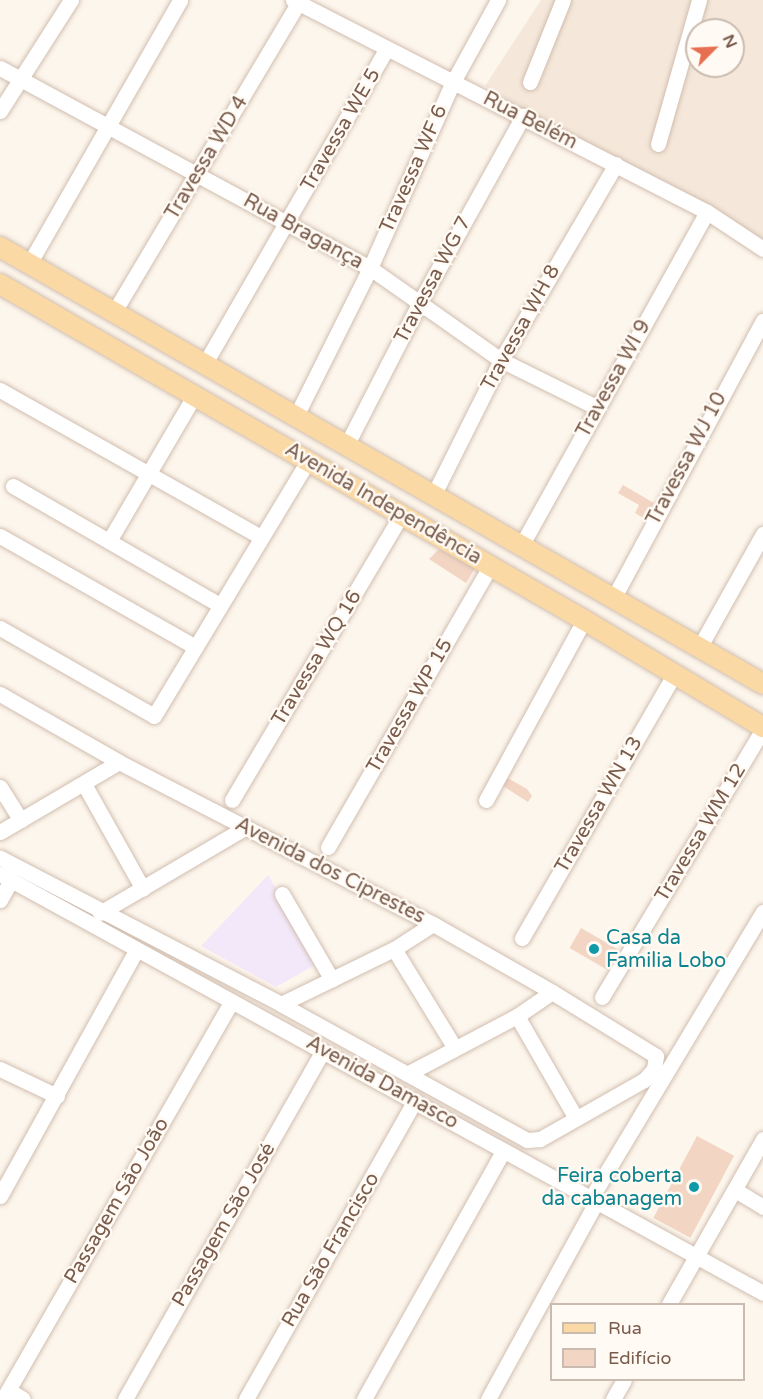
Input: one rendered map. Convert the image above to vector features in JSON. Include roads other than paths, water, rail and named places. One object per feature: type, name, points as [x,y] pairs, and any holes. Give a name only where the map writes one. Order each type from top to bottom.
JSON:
[{"type":"main road","name":"Avenida Independência","points":[[0,248],[763,684]]},
{"type":"main road","name":"Avenida Independência","points":[[0,284],[585,620],[763,728]]},
{"type":"street","points":[[0,111],[71,0]]},
{"type":"street","points":[[29,264],[180,0]]},
{"type":"street","name":"Travessa WF 6","points":[[296,416],[370,268],[453,82],[498,0]]},
{"type":"street","points":[[530,82],[563,0]]},
{"type":"street","points":[[658,144],[699,0]]},
{"type":"street","name":"Rua Belém","points":[[295,1],[386,50],[523,116],[707,212],[763,249]]},
{"type":"street","name":"Travessa WD 4","points":[[114,312],[198,175],[295,1]]},
{"type":"street","name":"Travessa WE 5","points":[[204,364],[386,50]]},
{"type":"street","name":"Rua Bragança","points":[[0,68],[370,268],[501,360],[598,408]]},
{"type":"street","name":"Travessa WG 7","points":[[346,446],[420,302],[523,116]]},
{"type":"street","name":"Travessa WH 8","points":[[433,496],[501,360],[616,164]]},
{"type":"street","name":"Travessa WI 9","points":[[521,546],[707,212]]},
{"type":"street","name":"Travessa WJ 10","points":[[613,599],[763,321]]},
{"type":"street","points":[[0,390],[261,537]]},
{"type":"street","points":[[109,541],[194,396]]},
{"type":"street","points":[[0,628],[154,716],[308,461]]},
{"type":"street","points":[[14,486],[220,605]]},
{"type":"street","name":"Travessa WQ 16","points":[[232,800],[401,515]]},
{"type":"street","points":[[699,648],[763,534]]},
{"type":"street","points":[[0,536],[195,647]]},
{"type":"street","name":"Travessa WP 15","points":[[328,847],[491,566]]},
{"type":"street","points":[[486,800],[585,620]]},
{"type":"street","name":"Travessa WN 13","points":[[522,938],[675,673]]},
{"type":"street","name":"Avenida dos Ciprestes","points":[[0,694],[119,762],[433,924],[552,992],[656,1056],[654,1069],[644,1080],[576,1118]]},
{"type":"street","name":"Travessa WM 12","points":[[602,997],[763,728]]},
{"type":"street","points":[[0,832],[119,762]]},
{"type":"street","points":[[84,784],[143,889]]},
{"type":"street","points":[[0,787],[21,820]]},
{"type":"street","points":[[100,913],[246,827]]},
{"type":"street","name":"Avenida Damasco","points":[[0,858],[100,913],[281,1004],[527,1140],[540,1139],[576,1118]]},
{"type":"street","points":[[0,900],[5,877]]},
{"type":"street","name":"Avenida Damasco","points":[[5,877],[503,1151],[698,1254],[763,1293]]},
{"type":"street","points":[[282,894],[332,980]]},
{"type":"street","points":[[488,1399],[594,1199],[763,912]]},
{"type":"street","points":[[281,1004],[394,949],[433,924]]},
{"type":"street","points":[[394,949],[455,1048]]},
{"type":"street","points":[[0,1196],[5,1176],[57,1096],[136,951]]},
{"type":"street","points":[[407,1074],[517,1016],[552,992]]},
{"type":"street","name":"Passagem São João","points":[[6,1395],[231,1003]]},
{"type":"street","points":[[517,1016],[576,1118]]},
{"type":"street","name":"Passagem São José","points":[[125,1399],[323,1051]]},
{"type":"street","points":[[0,1069],[57,1096]]},
{"type":"street","name":"Rua São Francisco","points":[[246,1399],[415,1101]]},
{"type":"street","points":[[670,1303],[763,1139]]},
{"type":"street","points":[[364,1399],[503,1151]]},
{"type":"street","points":[[735,1190],[763,1207]]},
{"type":"street","points":[[613,1399],[623,1381]]},
{"type":"street","points":[[6,1395],[22,1399]]},
{"type":"place","name":"Casa da Familia Lobo","points":[[594,949]]},
{"type":"place","name":"Feira coberta da cabanagem","points":[[694,1187]]}]
